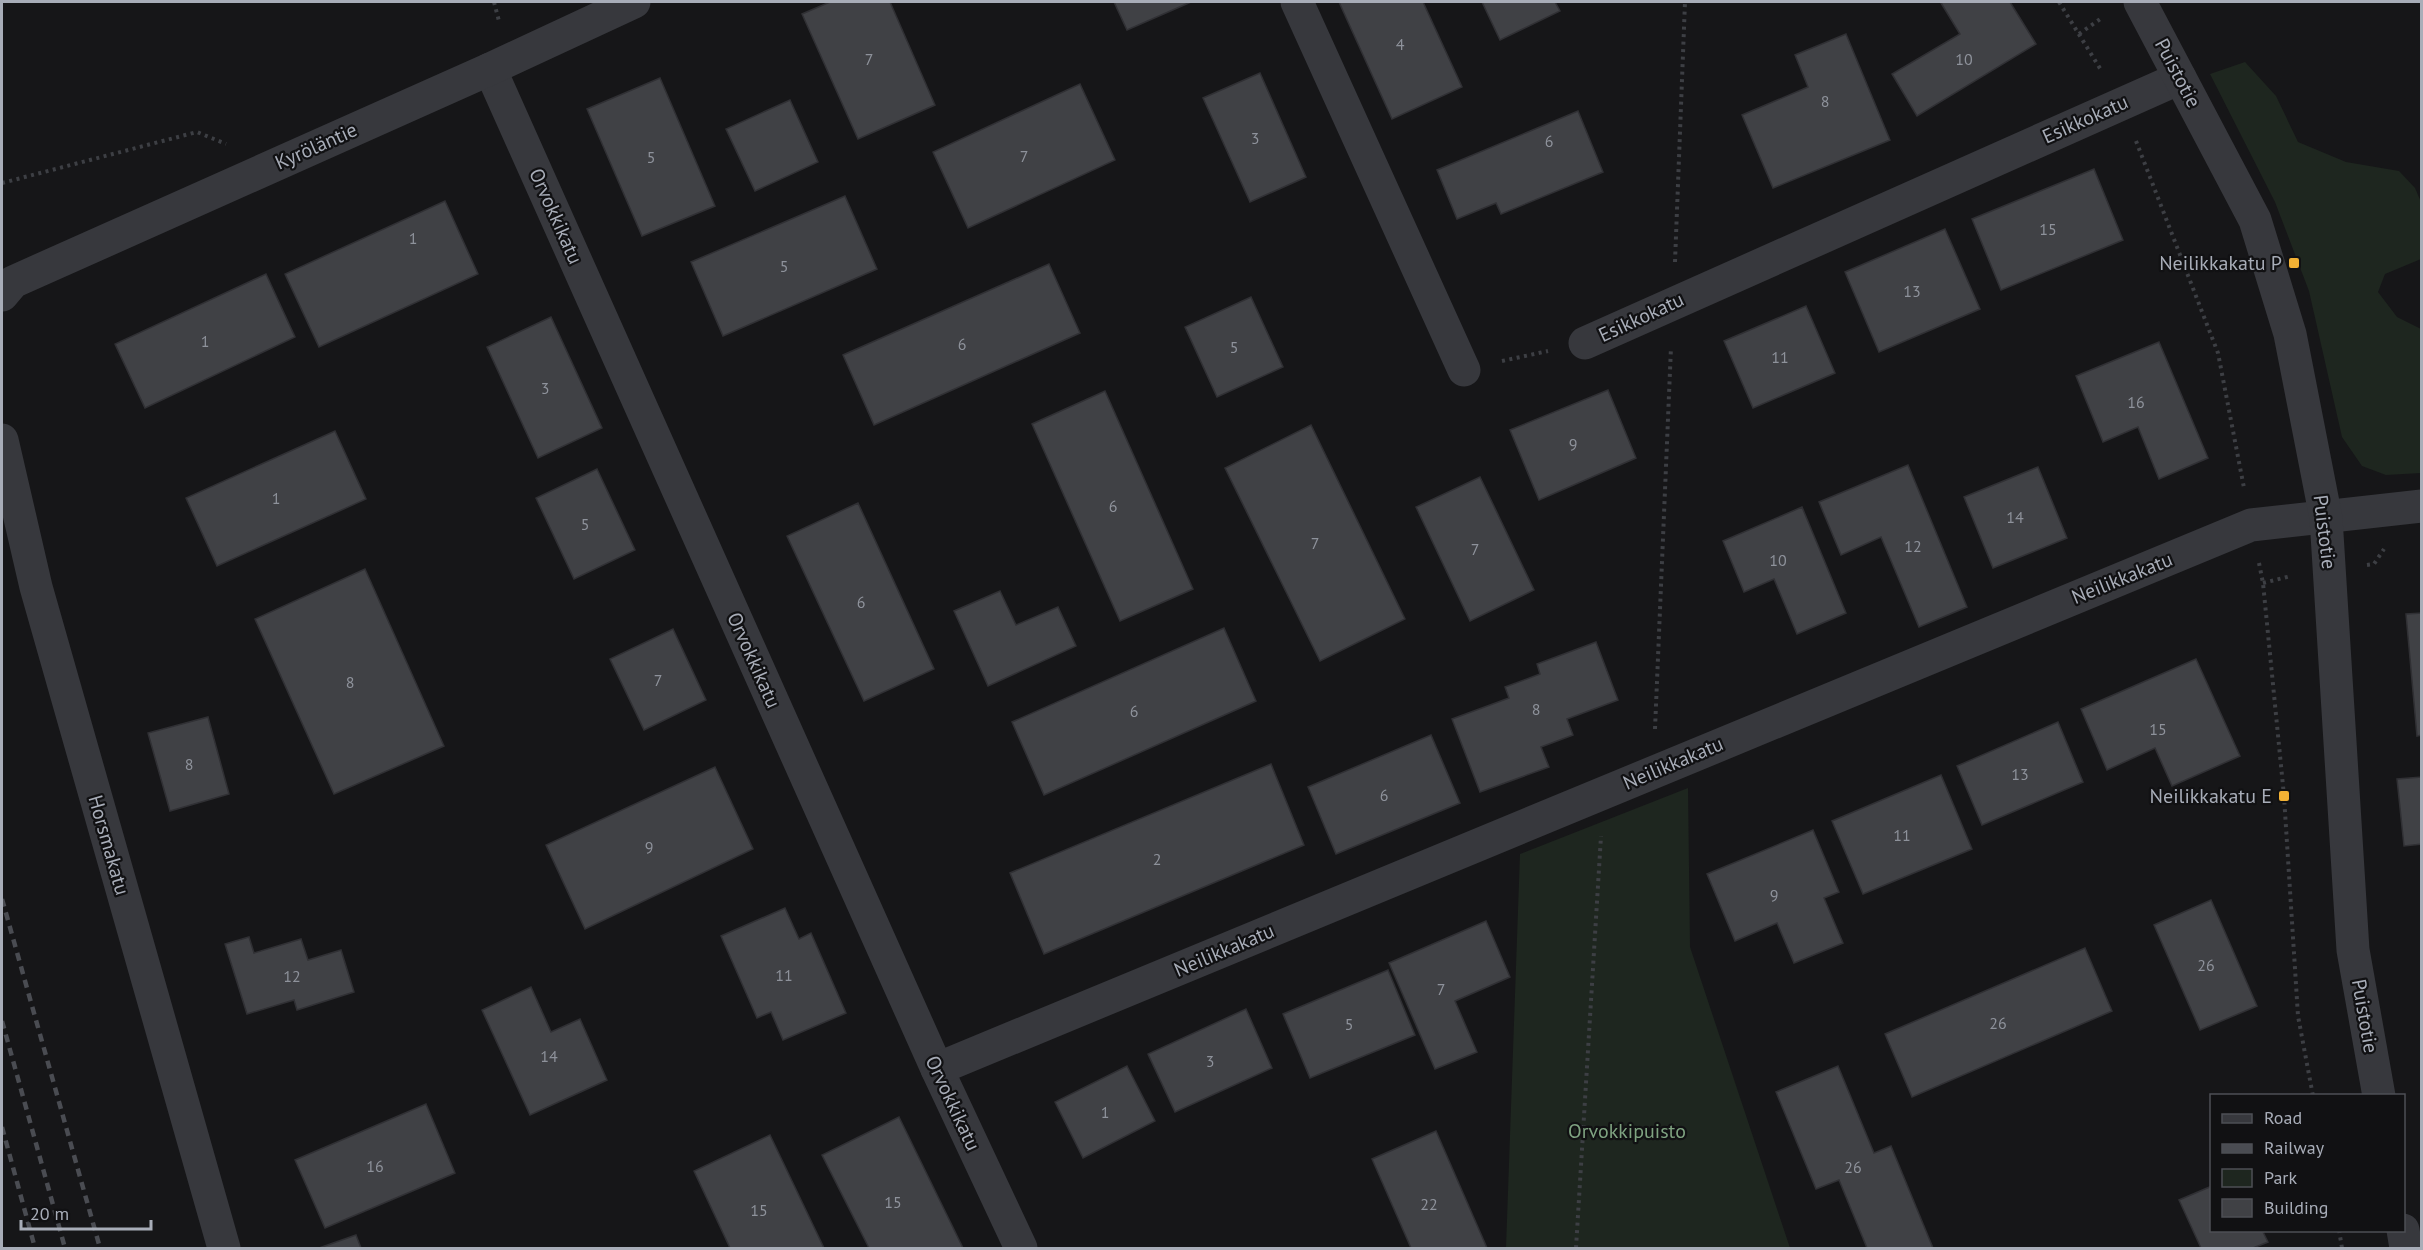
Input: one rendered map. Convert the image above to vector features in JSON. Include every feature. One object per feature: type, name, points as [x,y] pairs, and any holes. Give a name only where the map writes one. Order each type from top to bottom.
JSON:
[{"type":"street","name":"Kyröläntie","points":[[2,295],[14,282],[634,2]]},
{"type":"street","points":[[1297,2],[1464,369]]},
{"type":"street","name":"Puistotie","points":[[2140,2],[2255,220],[2290,334],[2326,518],[2353,950],[2379,1094]]},
{"type":"street","name":"Orvokkikatu","points":[[490,69],[937,1069],[1021,1248]]},
{"type":"street","name":"Esikkokatu","points":[[1585,343],[2180,78]]},
{"type":"street","name":"Horsmakatu","points":[[2,440],[36,587],[224,1248]]},
{"type":"street","name":"Neilikkakatu","points":[[937,1069],[2251,525],[2421,507]]},
{"type":"street","points":[[2403,1232],[2406,1248]]},
{"type":"path","points":[[1653,771],[1685,2]]},
{"type":"path","points":[[2059,2],[2121,103],[2218,353],[2263,583],[2284,796],[2298,1016],[2313,1094]]},
{"type":"path","points":[[2,183],[197,132],[236,148]]},
{"type":"path","name":"Esikkokatu","points":[[1464,369],[1585,343]]},
{"type":"path","points":[[1576,1248],[1604,792]]},
{"type":"path","points":[[2339,1232],[2342,1248]]},
{"type":"green space","points":[[2245,62],[2276,96],[2298,142],[2346,162],[2399,171],[2415,188],[2421,202],[2421,259],[2385,274],[2378,292],[2397,317],[2421,329],[2421,473],[2386,475],[2362,466],[2342,437],[2309,291],[2275,202],[2210,74]]},
{"type":"green space","name":"Orvokkipuisto","points":[[1688,788],[1690,947],[1790,1248],[1506,1248],[1520,854]]},
{"type":"building","points":[[830,2],[890,2],[935,105],[858,139],[802,14]]},
{"type":"building","points":[[1114,2],[1191,2],[1127,30]]},
{"type":"building","points":[[1339,2],[1423,2],[1462,87],[1392,119]]},
{"type":"building","points":[[1482,2],[1555,2],[1560,11],[1500,40]]},
{"type":"building","points":[[2010,2],[2036,44],[1917,116],[1892,74],[1960,34],[1941,3]]},
{"type":"building","points":[[1846,34],[1890,140],[1773,188],[1742,115],[1808,87],[1795,55]]},
{"type":"building","points":[[1260,73],[1306,177],[1250,202],[1203,98]]},
{"type":"building","points":[[660,78],[715,206],[642,236],[587,109]]},
{"type":"building","points":[[1080,84],[1115,160],[968,228],[933,152]]},
{"type":"building","points":[[790,100],[818,162],[755,191],[726,129]]},
{"type":"building","points":[[1578,111],[1603,172],[1501,214],[1496,203],[1457,219],[1437,170]]},
{"type":"building","points":[[2094,169],[2123,240],[2001,290],[1972,219]]},
{"type":"building","points":[[845,196],[877,269],[723,336],[691,262]]},
{"type":"building","points":[[445,201],[478,274],[319,347],[285,274]]},
{"type":"building","points":[[1945,229],[1980,309],[1879,352],[1845,272]]},
{"type":"building","points":[[1049,264],[1080,333],[874,425],[843,355]]},
{"type":"building","points":[[266,274],[295,337],[145,408],[115,344]]},
{"type":"building","points":[[1251,297],[1283,367],[1217,397],[1185,327]]},
{"type":"building","points":[[1806,306],[1835,373],[1753,408],[1724,341]]},
{"type":"building","points":[[551,317],[602,428],[538,458],[487,347]]},
{"type":"building","points":[[2159,342],[2208,458],[2159,479],[2138,427],[2103,442],[2076,376]]},
{"type":"building","points":[[1608,390],[1636,458],[1539,500],[1510,430]]},
{"type":"building","points":[[1105,391],[1193,589],[1120,621],[1032,424]]},
{"type":"building","points":[[1311,425],[1405,619],[1320,661],[1225,468]]},
{"type":"building","points":[[335,431],[366,499],[217,566],[186,498]]},
{"type":"building","points":[[1908,465],[1967,607],[1919,627],[1881,537],[1841,555],[1819,502]]},
{"type":"building","points":[[2038,467],[2067,538],[1993,568],[1964,497]]},
{"type":"building","points":[[597,469],[635,550],[574,579],[536,498]]},
{"type":"building","points":[[1480,477],[1534,590],[1470,621],[1416,507]]},
{"type":"building","points":[[858,503],[934,669],[864,701],[787,536]]},
{"type":"building","points":[[1802,507],[1846,613],[1797,634],[1774,579],[1744,592],[1723,541]]},
{"type":"building","points":[[365,569],[444,746],[334,794],[255,619]]},
{"type":"building","points":[[1000,591],[1016,625],[1058,607],[1076,646],[988,686],[954,611]]},
{"type":"building","points":[[2422,613],[2422,735],[2417,736],[2406,614]]},
{"type":"building","points":[[1224,628],[1256,701],[1044,795],[1012,722]]},
{"type":"building","points":[[673,629],[706,700],[644,730],[610,659]]},
{"type":"building","points":[[1596,642],[1618,700],[1567,719],[1573,735],[1541,747],[1549,767],[1480,792],[1452,719],[1509,698],[1505,687],[1540,674],[1537,664]]},
{"type":"building","points":[[2196,659],[2240,756],[2172,786],[2155,748],[2107,770],[2081,709]]},
{"type":"building","points":[[208,717],[229,794],[170,811],[148,733]]},
{"type":"building","points":[[2058,722],[2083,782],[1982,825],[1957,766]]},
{"type":"building","points":[[1431,735],[1460,803],[1336,854],[1308,787]]},
{"type":"building","points":[[1271,764],[1304,845],[1044,954],[1010,873]]},
{"type":"building","points":[[715,767],[753,849],[585,929],[546,845]]},
{"type":"building","points":[[1941,775],[1972,849],[1863,894],[1832,821]]},
{"type":"building","points":[[2422,777],[2422,844],[2404,846],[2397,779]]},
{"type":"building","points":[[1813,830],[1839,892],[1824,898],[1843,943],[1794,963],[1777,923],[1735,941],[1707,874]]},
{"type":"building","points":[[2211,900],[2257,1006],[2200,1030],[2154,925]]},
{"type":"building","points":[[785,908],[799,939],[811,933],[846,1013],[783,1040],[771,1012],[757,1018],[721,936]]},
{"type":"building","points":[[1486,921],[1510,977],[1455,1001],[1477,1052],[1435,1069],[1389,963]]},
{"type":"building","points":[[249,937],[254,953],[301,939],[308,960],[341,950],[354,992],[297,1010],[294,1000],[247,1014],[225,944]]},
{"type":"building","points":[[2085,948],[2112,1011],[1912,1097],[1885,1034]]},
{"type":"building","points":[[1388,970],[1415,1035],[1310,1078],[1283,1014]]},
{"type":"building","points":[[531,987],[551,1032],[580,1019],[607,1080],[530,1115],[482,1010]]},
{"type":"building","points":[[1246,1009],[1272,1068],[1175,1112],[1148,1054]]},
{"type":"building","points":[[1127,1066],[1155,1121],[1083,1158],[1055,1102]]},
{"type":"building","points":[[1838,1066],[1874,1153],[1891,1146],[1933,1248],[1867,1248],[1839,1180],[1816,1189],[1776,1092]]},
{"type":"building","points":[[426,1104],[455,1173],[325,1228],[295,1160]]},
{"type":"building","points":[[899,1117],[963,1248],[869,1248],[822,1155]]},
{"type":"building","points":[[1436,1131],[1487,1248],[1411,1248],[1372,1159]]},
{"type":"building","points":[[770,1135],[824,1248],[730,1248],[694,1171]]},
{"type":"building","points":[[2210,1187],[2210,1232],[2263,1232],[2268,1242],[2253,1248],[2201,1248],[2179,1200]]},
{"type":"building","points":[[356,1235],[361,1248],[319,1248]]},
{"type":"railway","points":[[2,899],[100,1248]]},
{"type":"railway","points":[[2,1021],[65,1248]]},
{"type":"railway","points":[[2,1127],[35,1248]]},
{"type":"place","name":"Neilikkakatu P","points":[[2294,263]]},
{"type":"place","name":"Neilikkakatu E","points":[[2284,796]]}]
